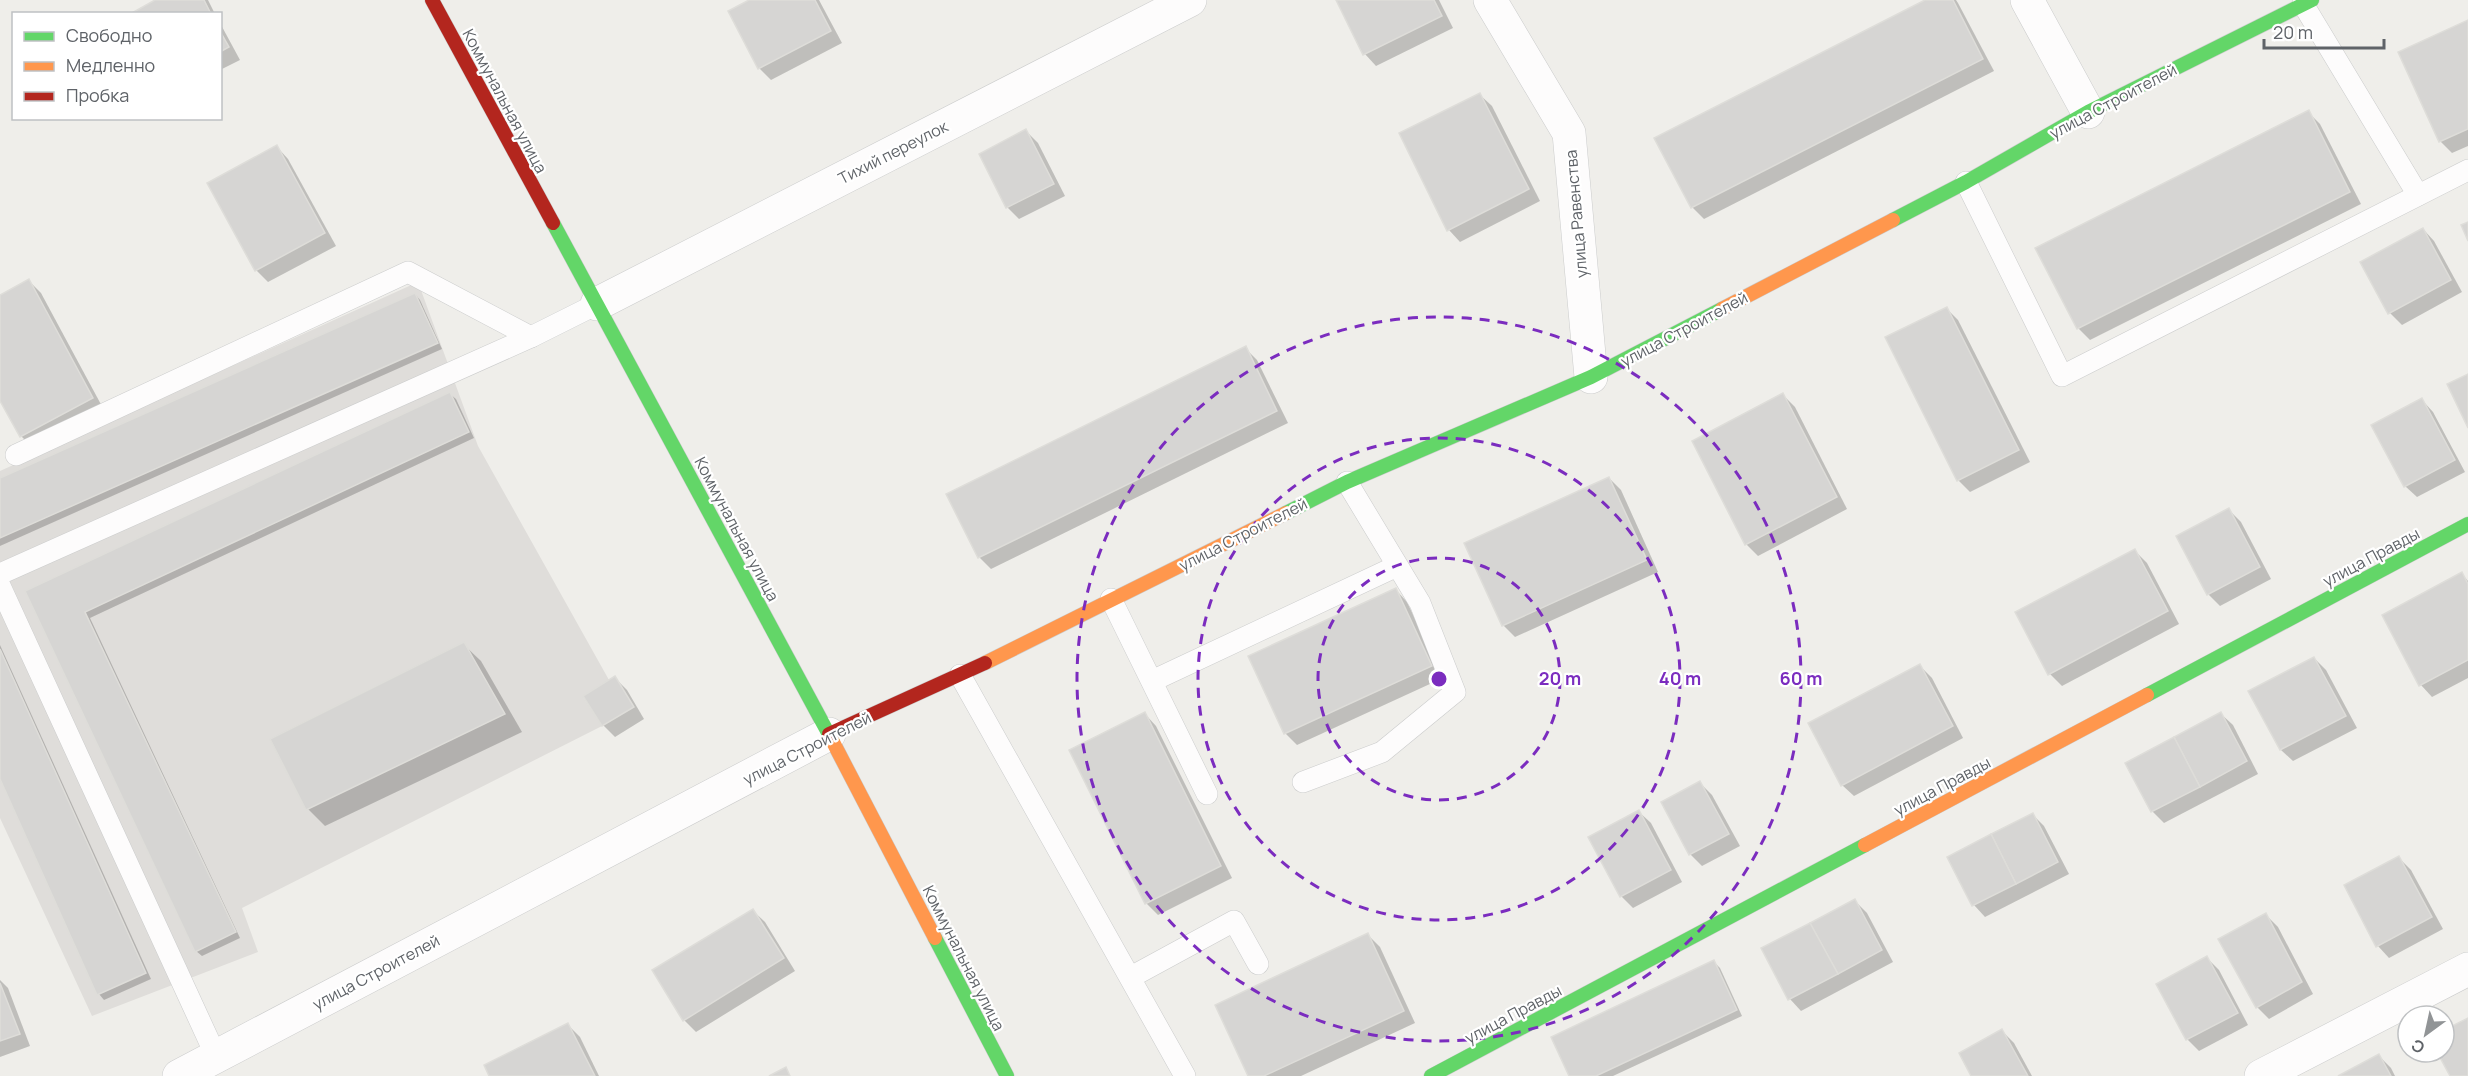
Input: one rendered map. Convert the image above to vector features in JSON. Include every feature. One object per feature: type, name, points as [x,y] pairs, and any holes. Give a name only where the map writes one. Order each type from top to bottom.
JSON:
[{"type":"street","name":"Коммунальная улица","points":[[432,0],[830,734],[1007,1076]]},
{"type":"street","name":"Тихий переулок","points":[[597,304],[1190,0]]},
{"type":"street","name":"улица Равенства","points":[[1490,0],[1569,133],[1591,377]]},
{"type":"street","points":[[2027,0],[2088,112]]},
{"type":"street","name":"улица Строителей","points":[[179,1076],[830,734],[960,675],[1347,482],[1591,377],[1966,182],[2088,112],[2307,2]]},
{"type":"street","name":"улица Правды","points":[[1431,1076],[2468,525]]},
{"type":"street","points":[[2261,1076],[2468,969]]},
{"type":"lane","points":[[2307,2],[2418,195]]},
{"type":"lane","points":[[1966,182],[2062,376],[2468,170]]},
{"type":"lane","points":[[16,455],[408,272],[531,337]]},
{"type":"lane","points":[[0,574],[531,337],[597,304]]},
{"type":"lane","points":[[1303,782],[1382,752],[1455,692],[1420,603],[1347,482]]},
{"type":"lane","points":[[1152,681],[1397,566]]},
{"type":"lane","points":[[0,586],[216,1056]]},
{"type":"lane","points":[[1111,599],[1207,794]]},
{"type":"lane","points":[[960,675],[1185,1076]]},
{"type":"lane","points":[[1131,977],[1234,921],[1258,964]]},
{"type":"shaded area","points":[[418,282],[478,446],[609,680],[583,697],[602,726],[242,908],[258,952],[92,1016],[0,818],[0,471]]},
{"type":"building","points":[[155,0],[204,0],[210,12],[134,12]]},
{"type":"building","points":[[749,0],[815,0],[831,31],[758,69],[728,11]]},
{"type":"building","points":[[1336,0],[1434,0],[1442,16],[1363,55]]},
{"type":"building","points":[[1925,0],[1953,0],[1983,59],[1691,208],[1654,138]]},
{"type":"building","points":[[2468,20],[2468,129],[2439,142],[2398,52]]},
{"type":"building","points":[[222,35],[229,47],[222,51]]},
{"type":"building","points":[[1480,93],[1529,189],[1447,231],[1399,133]]},
{"type":"building","points":[[2309,110],[2350,192],[2077,329],[2035,248]]},
{"type":"building","points":[[1026,129],[1054,184],[1006,208],[979,154]]},
{"type":"building","points":[[277,145],[325,233],[255,271],[207,183]]},
{"type":"building","points":[[2468,222],[2468,241],[2461,225]]},
{"type":"building","points":[[2423,228],[2451,280],[2388,314],[2360,262]]},
{"type":"building","points":[[29,279],[93,398],[20,437],[0,401],[0,295]]},
{"type":"building","points":[[415,293],[438,343],[0,538],[0,478]]},
{"type":"building","points":[[1947,307],[2019,450],[1957,481],[1885,337]]},
{"type":"building","points":[[1246,346],[1277,411],[978,558],[946,494]]},
{"type":"building","points":[[2468,374],[2468,428],[2447,384]]},
{"type":"building","points":[[450,392],[469,432],[85,612],[236,932],[195,952],[25,591]]},
{"type":"building","points":[[1783,393],[1837,497],[1745,545],[1692,441]]},
{"type":"building","points":[[2422,398],[2455,460],[2404,487],[2371,425]]},
{"type":"building","points":[[1609,477],[1647,560],[1502,626],[1464,543]]},
{"type":"building","points":[[2229,508],[2260,567],[2207,595],[2176,536]]},
{"type":"building","points":[[2135,549],[2168,611],[2048,675],[2015,612]]},
{"type":"building","points":[[2462,572],[2468,584],[2468,660],[2419,686],[2382,615]]},
{"type":"building","points":[[1396,588],[1432,666],[1284,734],[1248,656]]},
{"type":"building","points":[[464,642],[505,714],[306,810],[270,739]]},
{"type":"building","points":[[0,649],[146,973],[97,995],[0,779]]},
{"type":"building","points":[[2314,657],[2346,716],[2280,750],[2248,691]]},
{"type":"building","points":[[1920,664],[1953,726],[1841,786],[1808,723]]},
{"type":"building","points":[[615,676],[634,707],[602,726],[583,696]]},
{"type":"building","points":[[1145,712],[1221,866],[1145,904],[1069,750]]},
{"type":"building","points":[[2221,712],[2247,761],[2200,787],[2174,737]]},
{"type":"building","points":[[2174,737],[2200,787],[2151,812],[2125,763]]},
{"type":"building","points":[[1700,781],[1729,834],[1689,855],[1661,802]]},
{"type":"building","points":[[1639,810],[1671,870],[1620,897],[1588,837]]},
{"type":"building","points":[[2033,813],[2058,862],[2016,884],[1991,834]]},
{"type":"building","points":[[1991,834],[2016,884],[1972,906],[1947,857]]},
{"type":"building","points":[[2399,856],[2432,917],[2376,947],[2344,885]]},
{"type":"building","points":[[1855,899],[1882,950],[1838,974],[1810,923]]},
{"type":"building","points":[[753,909],[784,958],[683,1021],[652,970]]},
{"type":"building","points":[[2266,913],[2302,982],[2256,1008],[2218,939]]},
{"type":"building","points":[[1810,923],[1838,974],[1788,1000],[1761,948]]},
{"type":"building","points":[[1368,933],[1404,1011],[1264,1076],[1248,1076],[1215,1005]]},
{"type":"building","points":[[2207,956],[2238,1013],[2186,1040],[2156,984]]},
{"type":"building","points":[[1714,960],[1737,1010],[1596,1076],[1569,1076],[1551,1037]]},
{"type":"building","points":[[0,983],[20,1034],[0,1041]]},
{"type":"building","points":[[2468,1018],[2468,1076],[2450,1076],[2444,1064],[2456,1064],[2456,1024]]},
{"type":"building","points":[[568,1023],[595,1076],[489,1076],[484,1065]]},
{"type":"building","points":[[2002,1029],[2028,1076],[1971,1076],[1959,1053]]},
{"type":"building","points":[[2379,1054],[2391,1076],[2338,1076]]},
{"type":"building","points":[[786,1067],[790,1076],[769,1076]]},
{"type":"traffic: fast","points":[[1893,220],[1966,182],[2088,112],[2312,0]]},
{"type":"traffic: fast","points":[[553,223],[833,742]]},
{"type":"traffic: fast","points":[[1286,513],[1347,482],[1591,377],[1722,309]]},
{"type":"traffic: fast","points":[[2147,695],[2468,524]]},
{"type":"traffic: fast","points":[[1431,1076],[1865,845]]},
{"type":"traffic: fast","points":[[935,938],[1007,1076]]},
{"type":"traffic: slow","points":[[1722,309],[1893,220]]},
{"type":"traffic: slow","points":[[985,663],[1286,513]]},
{"type":"traffic: slow","points":[[1865,845],[2147,695]]},
{"type":"traffic: slow","points":[[833,742],[935,938]]},
{"type":"traffic: jam","points":[[432,0],[553,223]]},
{"type":"traffic: jam","points":[[829,734],[985,663]]}]
